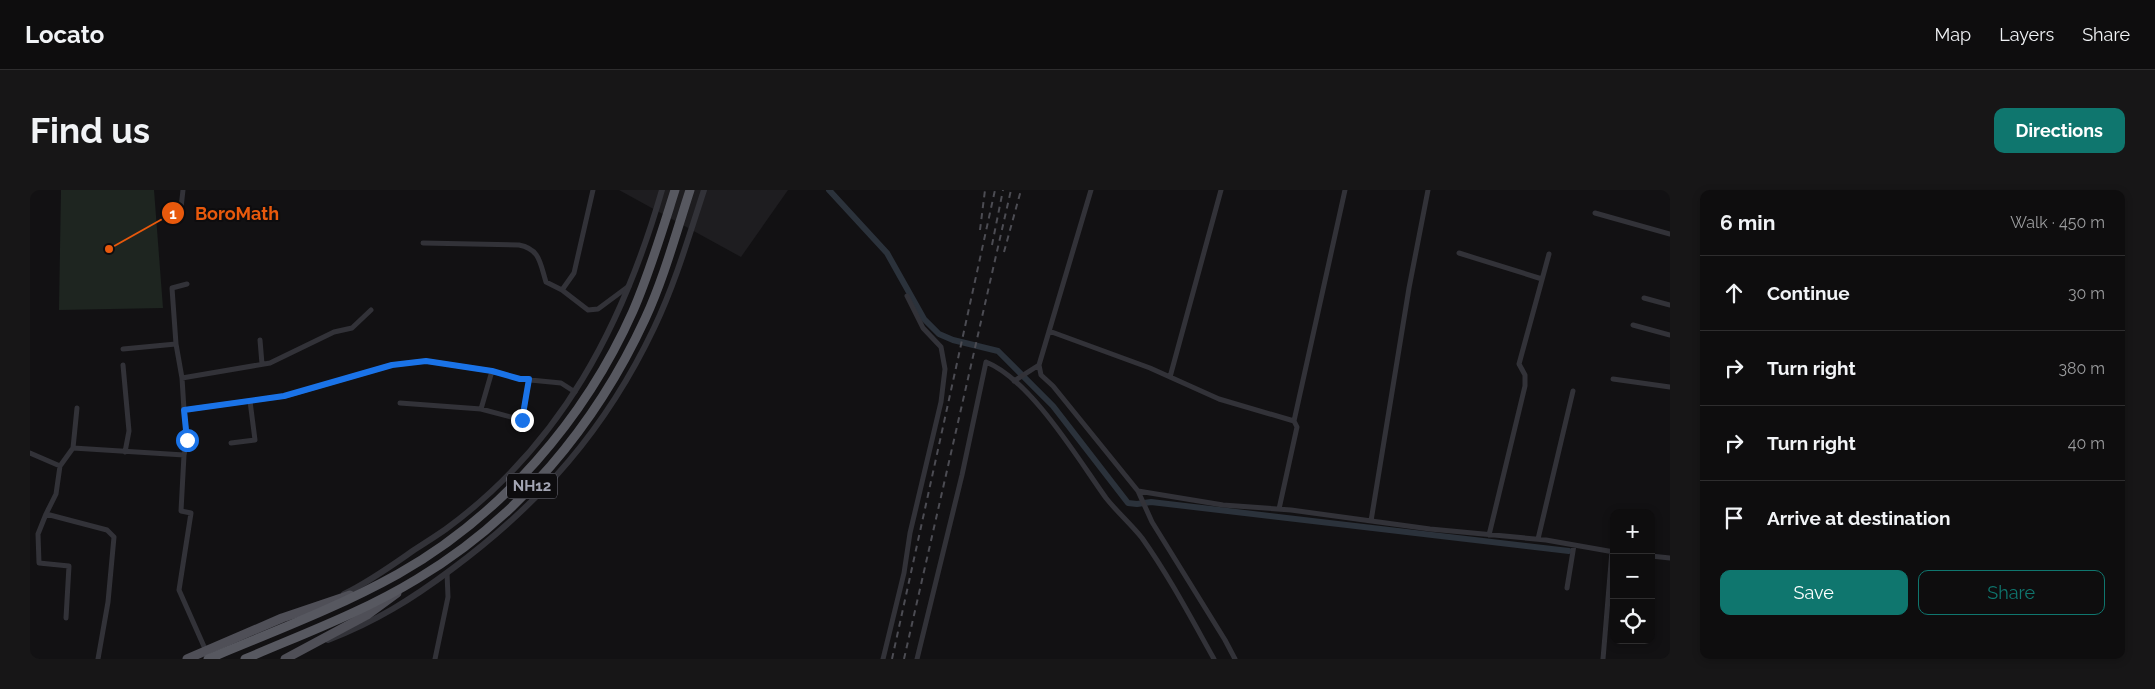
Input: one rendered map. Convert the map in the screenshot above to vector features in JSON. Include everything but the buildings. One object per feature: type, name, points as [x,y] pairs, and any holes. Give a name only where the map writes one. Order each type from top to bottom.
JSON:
[{"type":"highway","name":"NH12","points":[[207,655],[225,652],[318,613],[373,587],[426,556],[489,507],[514,484],[561,432],[600,374],[632,312],[655,254],[675,190]]},
{"type":"highway","name":"NH12","points":[[245,659],[366,607],[416,580],[452,556],[498,519],[539,478],[573,439],[615,378],[646,317],[690,190]]},
{"type":"main road","points":[[290,658],[367,615],[416,580]]},
{"type":"main road","points":[[187,659],[207,655],[274,621],[373,587]]},
{"type":"street","points":[[180,208],[184,190]]},
{"type":"street","points":[[562,290],[574,272],[593,190]]},
{"type":"street","points":[[318,606],[376,576],[446,529],[468,512],[527,454],[575,392],[605,340],[631,284],[662,190]]},
{"type":"street","points":[[310,647],[382,617],[447,573],[504,529],[531,505],[552,482],[610,408],[654,328],[673,280],[704,190]]},
{"type":"street","points":[[1091,190],[1039,365],[1041,375],[1053,386],[1139,491],[1146,510],[1235,659]]},
{"type":"street","points":[[1170,377],[1221,190]]},
{"type":"street","points":[[1279,509],[1297,427],[1294,420],[1345,190]]},
{"type":"street","points":[[1371,521],[1409,288],[1428,190]]},
{"type":"street","points":[[1595,213],[1670,234]]},
{"type":"street","points":[[423,243],[518,245],[528,247],[537,254],[546,282],[562,290],[588,310],[598,309],[631,284]]},
{"type":"street","points":[[1459,252],[1542,279]]},
{"type":"street","points":[[1489,535],[1525,386],[1525,375],[1519,364],[1548,254]]},
{"type":"street","points":[[187,284],[172,288],[176,344],[182,378],[187,440],[184,455],[181,511],[191,513],[179,590],[207,655]]},
{"type":"street","points":[[883,659],[904,573],[910,533],[940,402],[945,369],[941,348],[923,328],[907,296]]},
{"type":"street","points":[[1644,298],[1670,305]]},
{"type":"street","points":[[182,378],[262,364],[279,358],[334,332],[352,328],[371,310]]},
{"type":"street","points":[[1633,325],[1670,334]]},
{"type":"street","points":[[1049,331],[1170,377],[1219,399],[1294,420]]},
{"type":"street","points":[[260,340],[262,364]]},
{"type":"street","points":[[123,349],[176,344]]},
{"type":"street","points":[[184,410],[284,396],[392,365],[426,361],[492,371],[520,379],[561,383],[575,392]]},
{"type":"street","points":[[917,659],[962,475],[986,362],[998,367],[1014,381],[1048,417],[1108,500],[1141,537],[1175,589],[1214,659]]},
{"type":"street","points":[[123,365],[129,432],[125,452]]},
{"type":"street","points":[[1014,381],[1039,365]]},
{"type":"street","points":[[481,409],[492,371]]},
{"type":"street","points":[[400,403],[481,409],[522,420],[529,379]]},
{"type":"street","points":[[1613,379],[1670,387]]},
{"type":"street","points":[[1538,540],[1573,391]]},
{"type":"street","points":[[231,443],[255,440],[250,401]]},
{"type":"street","points":[[66,618],[69,566],[39,564],[38,534],[56,494],[60,466],[73,448],[77,408]]},
{"type":"street","points":[[73,448],[184,455]]},
{"type":"street","points":[[30,453],[60,466]]},
{"type":"street","points":[[1139,491],[1223,505],[1279,509],[1610,551]]},
{"type":"street","points":[[46,514],[107,530],[114,537],[108,602],[98,659]]},
{"type":"street","points":[[1567,588],[1574,545]]},
{"type":"street","points":[[1602,659],[1613,554]]},
{"type":"street","points":[[1655,556],[1670,558]]},
{"type":"street","points":[[435,659],[448,597],[447,573]]},
{"type":"shaded area","points":[[61,190],[154,190],[163,308],[59,310]]},
{"type":"shaded area","points":[[619,190],[788,190],[741,257]]},
{"type":"waterway","points":[[829,190],[887,253],[924,319],[939,334],[953,340],[998,351],[1053,406],[1128,503],[1151,502],[1569,551]]},
{"type":"railway","points":[[980,230],[985,190]]},
{"type":"railway","points":[[892,659],[995,190]]},
{"type":"railway","points":[[992,245],[1003,190]]},
{"type":"railway","points":[[904,659],[1011,190]]},
{"type":"railway","points":[[1004,252],[1021,190]]},
{"type":"place","name":"BoroMath","points":[[109,249]]},
{"type":"route","points":[[187,440],[184,410],[284,396],[392,365],[426,361],[463,365],[520,379],[529,379],[522,420]]}]
